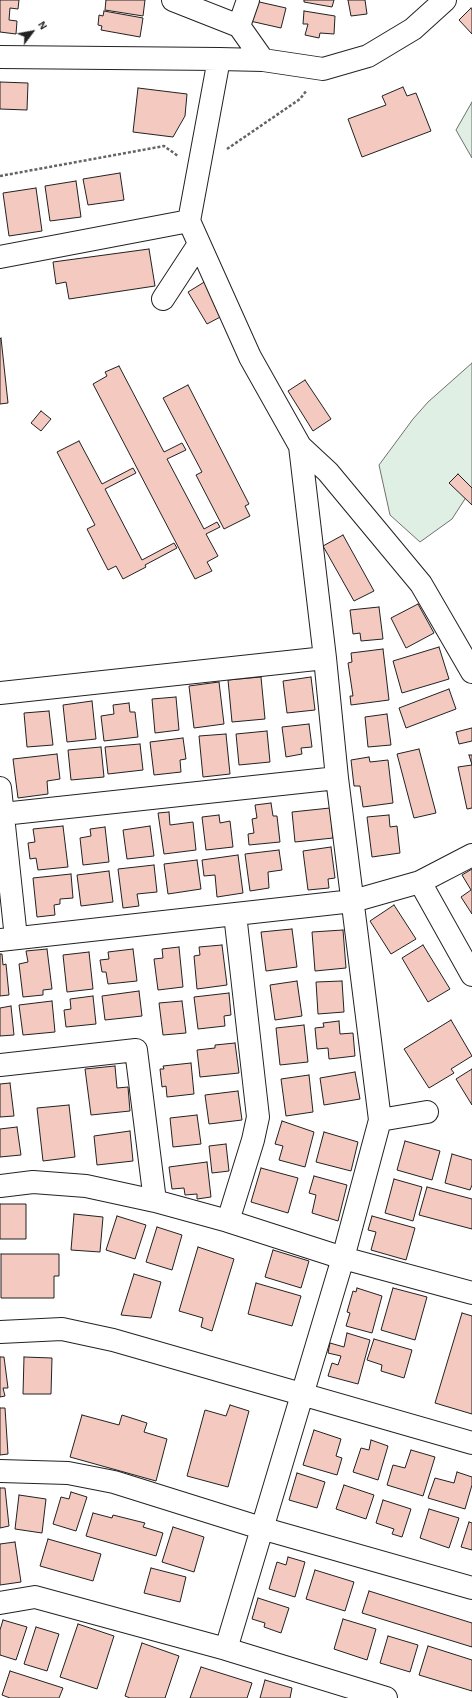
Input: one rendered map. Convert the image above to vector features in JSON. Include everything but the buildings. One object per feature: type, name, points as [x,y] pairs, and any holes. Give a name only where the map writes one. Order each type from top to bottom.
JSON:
[{"type":"street","points":[[173,0],[239,26],[263,60]]},
{"type":"street","points":[[239,26],[248,0]]},
{"type":"street","points":[[0,57],[263,60],[323,69],[368,56],[413,29],[445,0]]},
{"type":"street","points":[[219,59],[189,221],[250,357],[300,446],[328,472],[421,584],[472,672]]},
{"type":"street","points":[[0,257],[189,221]]},
{"type":"street","points":[[164,299],[199,244]]},
{"type":"street","points":[[226,1649],[343,1258],[380,1120],[337,778],[325,658],[300,446]]},
{"type":"street","points":[[0,693],[325,658]]},
{"type":"street","points":[[3,814],[337,778]]},
{"type":"street","points":[[0,788],[3,814],[8,939],[353,901],[420,882],[472,855]]},
{"type":"street","points":[[420,882],[472,975]]},
{"type":"street","points":[[228,1221],[258,1117],[235,914]]},
{"type":"street","points":[[0,1065],[136,1050],[155,1201]]},
{"type":"street","points":[[380,1120],[427,1112]]},
{"type":"street","points":[[0,1186],[33,1182],[86,1186],[155,1201],[228,1221],[343,1258],[472,1292]]},
{"type":"street","points":[[0,1332],[62,1329],[113,1340],[472,1443]]},
{"type":"street","points":[[0,1471],[68,1472],[114,1482],[261,1528],[472,1588]]},
{"type":"street","points":[[0,1603],[35,1597],[226,1649],[386,1698]]},
{"type":"path","points":[[0,176],[164,146],[198,169],[300,99],[323,69]]},
{"type":"green space","points":[[472,102],[472,158],[456,130]]},
{"type":"green space","points":[[472,363],[472,488],[452,519],[420,542],[390,515],[379,465],[413,419],[428,402]]}]
